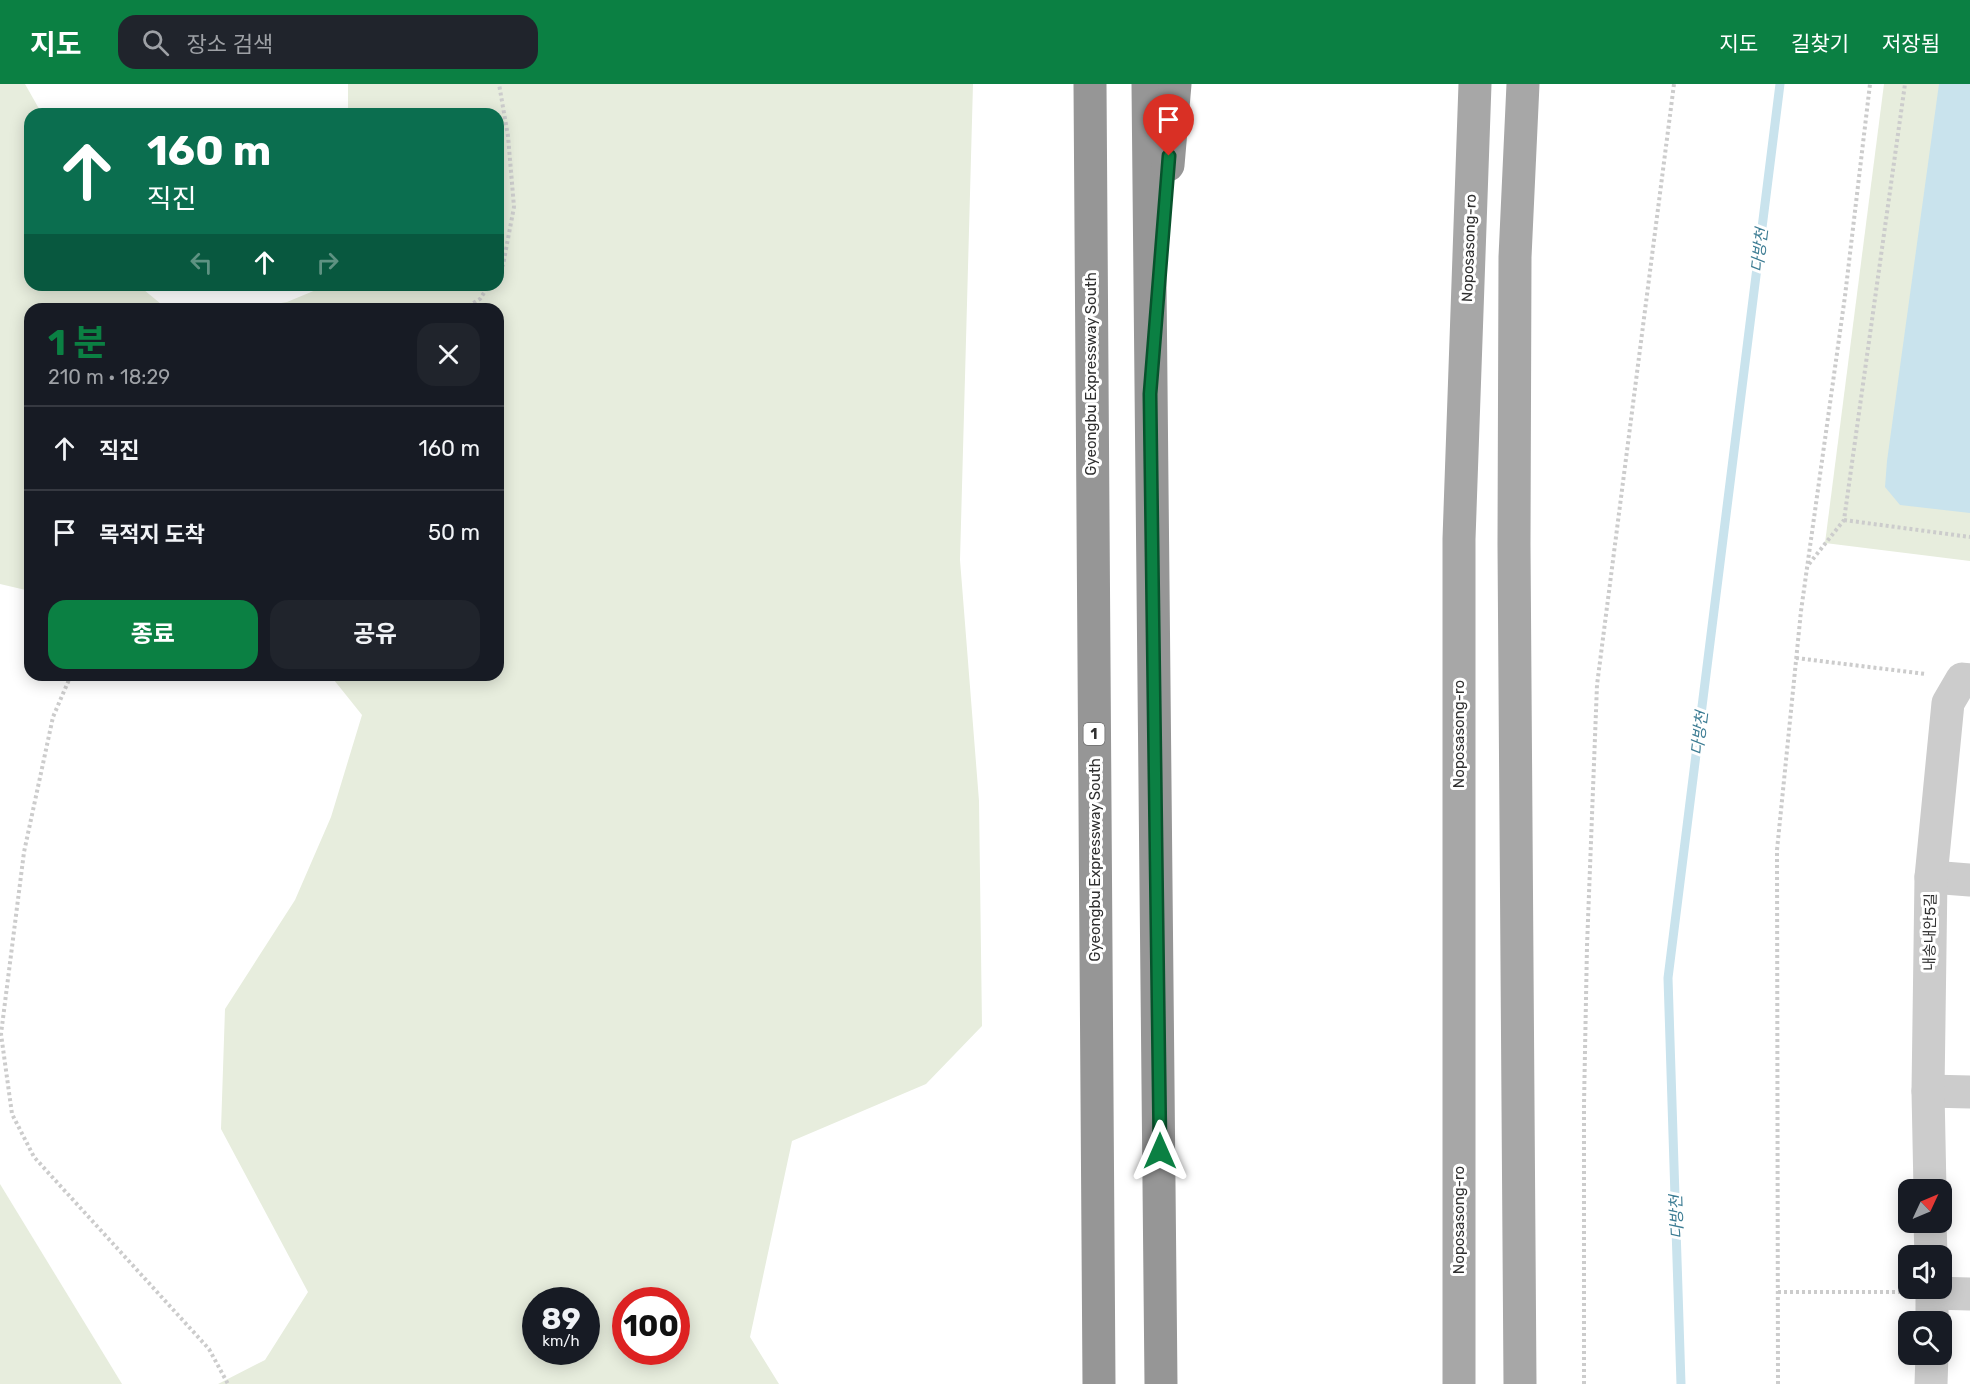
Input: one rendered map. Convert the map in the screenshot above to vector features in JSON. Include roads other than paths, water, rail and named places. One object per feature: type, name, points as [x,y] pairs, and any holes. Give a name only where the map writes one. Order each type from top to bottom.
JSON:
[{"type":"highway","name":"Gyeongbu Expressway South","points":[[1090,84],[1099,1384]]},
{"type":"highway","points":[[1148,84],[1160,1069],[1161,1384]]},
{"type":"highway","points":[[1150,394],[1174,84]]},
{"type":"main road","name":"Noposasong-ro","points":[[1459,1384],[1459,540],[1475,84]]},
{"type":"main road","points":[[1521,1384],[1514,556],[1515,257],[1523,84]]},
{"type":"street","name":"내송내안5길","points":[[1930,1179],[1928,1091],[1931,877],[1948,703],[1966,679]]},
{"type":"street","points":[[1931,877],[1970,880]]},
{"type":"street","points":[[1928,1091],[1970,1092]]},
{"type":"street","points":[[1932,1301],[1970,1293]]},
{"type":"street","points":[[1931,1384],[1932,1365]]},
{"type":"water","points":[[1939,84],[1970,84],[1970,513],[1900,505],[1885,487]]},
{"type":"waterway","name":"다방천","points":[[1681,1384],[1668,978],[1780,84]]}]
